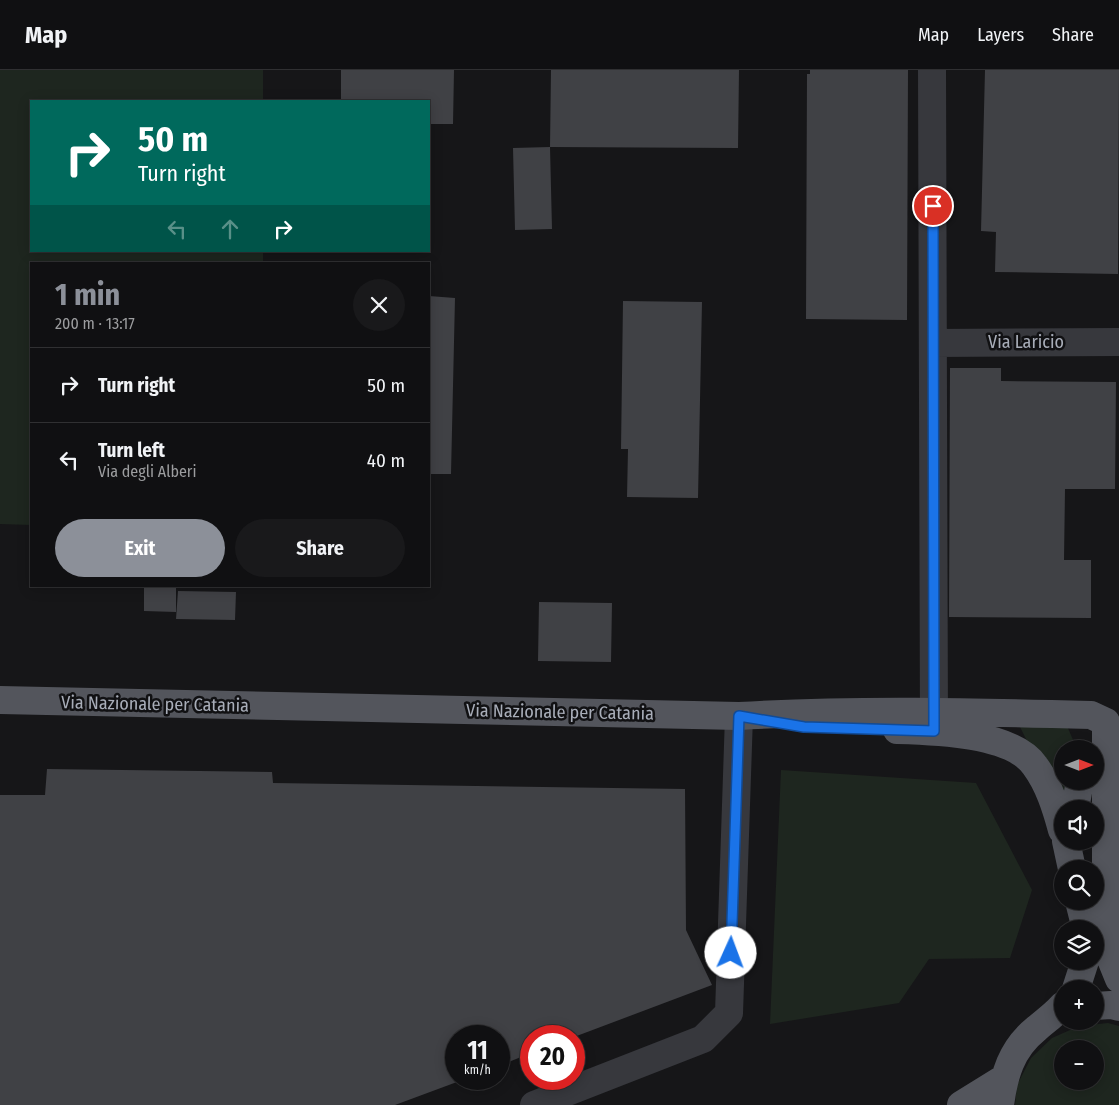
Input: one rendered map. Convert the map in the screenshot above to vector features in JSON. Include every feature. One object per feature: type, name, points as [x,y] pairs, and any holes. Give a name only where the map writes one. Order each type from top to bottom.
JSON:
[{"type":"main road","name":"Via Nazionale per Catania","points":[[0,700],[739,716],[804,712],[934,721],[1091,715],[1112,722]]},
{"type":"main road","points":[[934,721],[999,742],[1020,752],[1035,765],[1054,800]]},
{"type":"main road","points":[[1096,740],[1112,722]]},
{"type":"main road","points":[[1112,722],[1113,869],[1106,910],[1108,952],[1119,979]]},
{"type":"main road","points":[[1104,1005],[1119,1007]]},
{"type":"main road","points":[[961,1105],[1002,1092],[1011,1061],[1021,1044],[1035,1029],[1054,1016]]},
{"type":"street","points":[[932,70],[934,721]]},
{"type":"street","name":"Via Laricio","points":[[933,343],[1119,342]]},
{"type":"street","points":[[534,1105],[703,1039],[729,1013],[739,716]]},
{"type":"shaded area","points":[[0,70],[263,70],[263,100],[30,100],[30,252],[263,252],[263,262],[30,262],[30,525],[0,524]]},
{"type":"shaded area","points":[[1019,725],[1067,726],[1073,740],[1054,740],[1054,781],[1028,743]]},
{"type":"shaded area","points":[[781,770],[976,783],[1032,890],[1010,958],[929,959],[899,1003],[770,1024]]},
{"type":"shaded area","points":[[1060,790],[1065,790],[1064,796]]},
{"type":"shaded area","points":[[1104,1023],[1119,1026],[1119,1105],[1015,1105],[1017,1085],[1031,1058],[1052,1038],[1070,1030],[1104,1030]]},
{"type":"building","points":[[341,70],[454,70],[453,124],[430,124],[430,100],[341,100]]},
{"type":"building","points":[[551,70],[739,70],[738,148],[550,147]]},
{"type":"building","points":[[810,70],[908,70],[907,320],[806,319],[807,74],[810,74]]},
{"type":"building","points":[[985,70],[1119,70],[1118,274],[995,272],[996,232],[981,231]]},
{"type":"building","points":[[550,147],[552,229],[515,230],[513,148]]},
{"type":"building","points":[[430,296],[455,298],[451,474],[430,474]]},
{"type":"building","points":[[623,301],[702,302],[698,498],[627,497],[628,449],[621,449]]},
{"type":"building","points":[[950,368],[1001,368],[1001,381],[1116,382],[1115,489],[1065,489],[1064,560],[1091,560],[1091,618],[949,617]]},
{"type":"building","points":[[144,587],[176,587],[176,612],[144,611]]},
{"type":"building","points":[[178,591],[236,592],[235,620],[176,619]]},
{"type":"building","points":[[539,602],[612,603],[611,662],[538,661]]},
{"type":"building","points":[[47,769],[272,772],[273,783],[685,789],[686,930],[712,985],[585,1033],[585,1025],[520,1025],[520,1057],[510,1062],[510,1025],[445,1025],[445,1086],[395,1105],[0,1105],[0,795],[45,795]]},
{"type":"route","points":[[731,953],[739,716],[804,727],[934,731],[933,206]]}]
